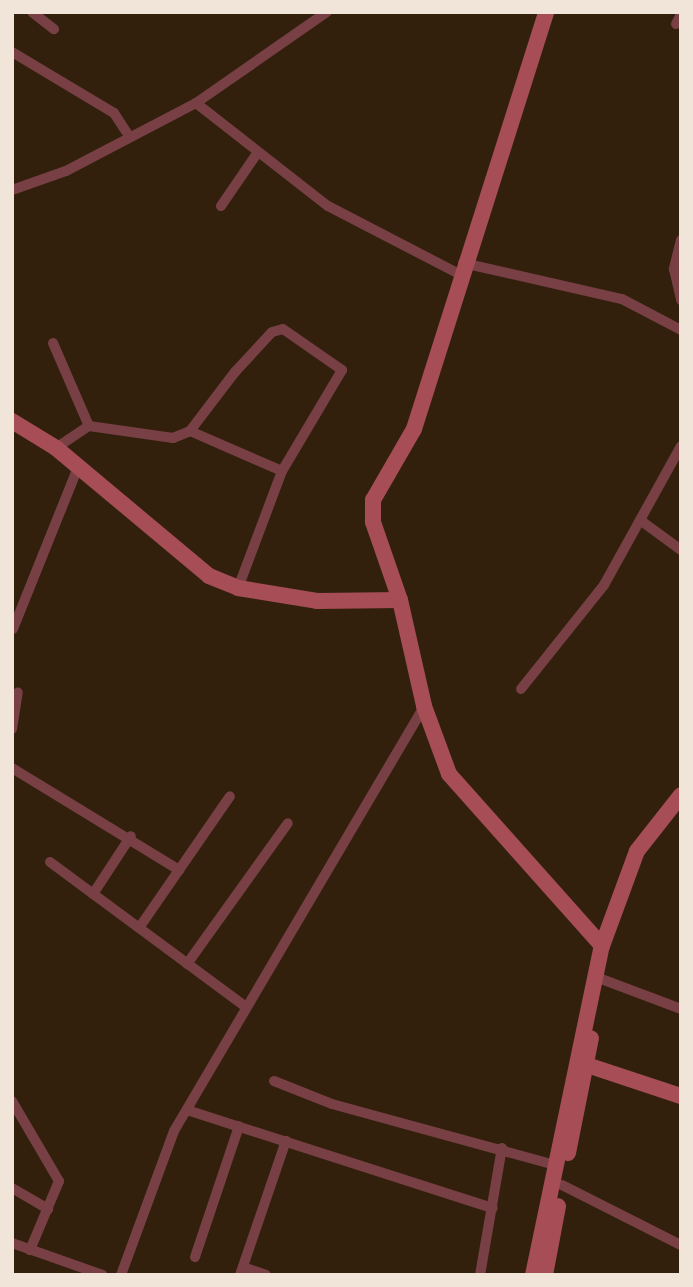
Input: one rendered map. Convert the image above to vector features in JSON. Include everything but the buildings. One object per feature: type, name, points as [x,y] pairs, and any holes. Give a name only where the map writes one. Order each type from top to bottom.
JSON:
[{"type":"main road","points":[[546,12],[461,268],[414,429],[373,500],[373,522],[400,600],[424,706],[449,774],[602,946]]},
{"type":"main road","points":[[12,421],[56,448],[209,576],[238,588],[317,601],[400,600]]},
{"type":"main road","points":[[533,1275],[602,946],[638,851],[681,795]]},
{"type":"main road","points":[[545,1275],[599,995],[596,977]]},
{"type":"main road","points":[[587,1065],[681,1096]]},
{"type":"street","points":[[32,12],[54,29]]},
{"type":"street","points":[[12,190],[66,171],[196,103],[318,14]]},
{"type":"street","points":[[12,52],[98,109],[114,113],[129,136]]},
{"type":"street","points":[[196,103],[328,206],[461,268],[622,299],[681,330]]},
{"type":"street","points":[[221,206],[258,152]]},
{"type":"street","points":[[681,240],[674,269],[681,300]]},
{"type":"street","points":[[190,431],[235,372],[272,332],[283,329],[342,370],[282,471],[238,588]]},
{"type":"street","points":[[53,343],[89,426]]},
{"type":"street","points":[[56,448],[89,426],[163,437],[190,431],[282,471]]},
{"type":"street","points":[[521,689],[604,585],[681,446]]},
{"type":"street","points":[[13,629],[78,467]]},
{"type":"street","points":[[640,520],[681,550]]},
{"type":"street","points":[[12,729],[18,692]]},
{"type":"street","points":[[121,1275],[187,1110],[424,706]]},
{"type":"street","points":[[12,768],[131,836],[179,870]]},
{"type":"street","points":[[139,928],[230,796]]},
{"type":"street","points":[[187,964],[288,823]]},
{"type":"street","points":[[93,894],[131,836]]},
{"type":"street","points":[[50,862],[246,1007]]},
{"type":"street","points":[[596,977],[681,1010]]},
{"type":"street","points":[[274,1081],[331,1104],[555,1164]]},
{"type":"street","points":[[12,1101],[59,1181],[30,1250]]},
{"type":"street","points":[[187,1110],[493,1208]]},
{"type":"street","points":[[195,1257],[239,1126]]},
{"type":"street","points":[[266,1275],[241,1271],[286,1142]]},
{"type":"street","points":[[480,1275],[502,1148]]},
{"type":"street","points":[[562,1185],[681,1245]]},
{"type":"street","points":[[12,1188],[48,1209]]},
{"type":"street","points":[[12,1243],[103,1275]]}]
